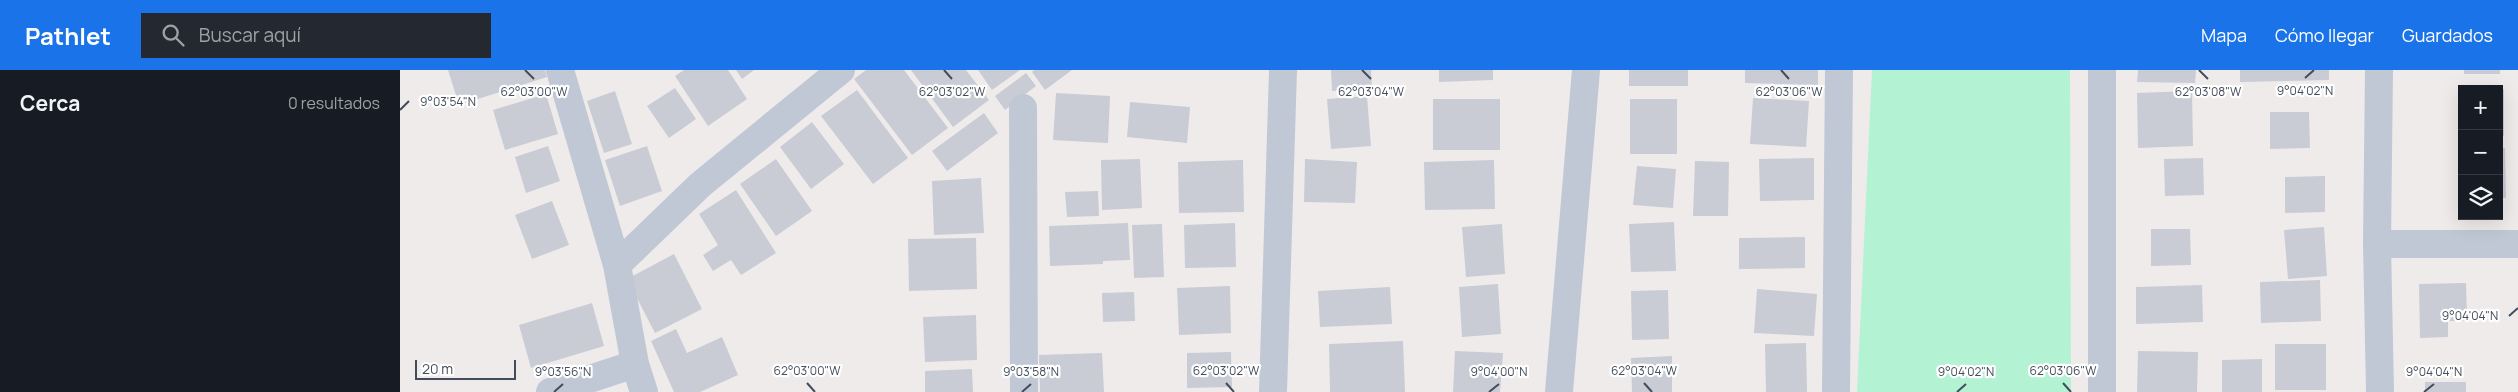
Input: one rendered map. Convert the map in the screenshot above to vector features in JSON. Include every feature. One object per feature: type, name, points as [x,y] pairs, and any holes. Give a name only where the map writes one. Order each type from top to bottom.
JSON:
[{"type":"street","points":[[560,70],[617,265],[635,364],[644,392]]},
{"type":"street","points":[[617,265],[700,185],[841,70]]},
{"type":"street","points":[[1273,392],[1283,70]]},
{"type":"street","points":[[1559,392],[1586,70]]},
{"type":"street","points":[[1836,392],[1839,70]]},
{"type":"street","points":[[2102,70],[2102,392]]},
{"type":"street","points":[[2379,70],[2377,244],[2380,392]]},
{"type":"street","points":[[1023,108],[1024,392]]},
{"type":"street","points":[[2377,244],[2518,244]]},
{"type":"street","points":[[550,392],[635,364]]},
{"type":"green space","points":[[1872,70],[2070,70],[2071,392],[1857,392]]},
{"type":"building","points":[[448,70],[545,70],[547,77],[459,105]]},
{"type":"building","points":[[684,70],[728,70],[747,99],[708,126],[675,76]]},
{"type":"building","points":[[736,70],[754,70],[742,79]]},
{"type":"building","points":[[866,70],[904,70],[948,128],[912,155],[854,79]]},
{"type":"building","points":[[911,70],[966,70],[989,100],[953,127]]},
{"type":"building","points":[[978,70],[1020,70],[992,90]]},
{"type":"building","points":[[1034,70],[1072,70],[1045,90],[1032,72]]},
{"type":"building","points":[[1331,70],[1371,70],[1372,88],[1332,91]]},
{"type":"building","points":[[1439,70],[1493,70],[1493,80],[1439,82]]},
{"type":"building","points":[[1629,70],[1688,70],[1688,86],[1629,86]]},
{"type":"building","points":[[1745,70],[1818,70],[1818,85],[1745,83]]},
{"type":"building","points":[[2138,70],[2196,70],[2195,83],[2137,82]]},
{"type":"building","points":[[2240,70],[2329,70],[2329,80],[2240,82]]},
{"type":"building","points":[[2464,70],[2500,70],[2500,74],[2464,74]]},
{"type":"building","points":[[1026,73],[1036,86],[1005,110],[995,96]]},
{"type":"building","points":[[675,88],[696,119],[669,138],[647,106]]},
{"type":"building","points":[[2504,89],[2504,136],[2503,136]]},
{"type":"building","points":[[857,90],[908,158],[873,184],[821,116]]},
{"type":"building","points":[[615,91],[632,144],[604,153],[587,101]]},
{"type":"building","points":[[2192,91],[2193,146],[2138,148],[2137,93]]},
{"type":"building","points":[[1056,93],[1110,96],[1108,143],[1053,140]]},
{"type":"building","points":[[546,94],[558,134],[505,150],[493,110]]},
{"type":"building","points":[[1367,96],[1371,146],[1331,149],[1327,99]]},
{"type":"building","points":[[1753,98],[1809,101],[1806,147],[1750,144]]},
{"type":"building","points":[[1433,99],[1500,99],[1500,150],[1433,150]]},
{"type":"building","points":[[1630,99],[1677,99],[1677,154],[1630,154]]},
{"type":"building","points":[[1130,102],[1190,107],[1187,143],[1127,137]]},
{"type":"building","points":[[2270,112],[2309,112],[2310,148],[2270,149]]},
{"type":"building","points":[[984,113],[998,133],[947,171],[932,151]]},
{"type":"building","points":[[812,122],[844,164],[811,189],[780,147]]},
{"type":"building","points":[[548,146],[560,181],[526,193],[515,157]]},
{"type":"building","points":[[647,146],[662,191],[620,206],[605,160]]},
{"type":"building","points":[[2503,148],[2505,148],[2506,198],[2503,198]]},
{"type":"building","points":[[1814,158],[1814,200],[1760,201],[1759,159]]},
{"type":"building","points":[[2203,158],[2204,195],[2165,196],[2164,159]]},
{"type":"building","points":[[776,159],[812,211],[776,236],[740,184]]},
{"type":"building","points":[[1140,159],[1142,208],[1102,210],[1101,160]]},
{"type":"building","points":[[1305,159],[1357,162],[1355,203],[1304,202]]},
{"type":"building","points":[[1243,160],[1244,212],[1179,213],[1178,162]]},
{"type":"building","points":[[1494,160],[1495,209],[1425,210],[1424,162]]},
{"type":"building","points":[[1695,161],[1729,162],[1728,216],[1693,216]]},
{"type":"building","points":[[1637,166],[1676,169],[1673,208],[1633,205]]},
{"type":"building","points":[[2325,176],[2325,212],[2285,213],[2285,177]]},
{"type":"building","points":[[981,178],[984,233],[934,235],[932,181]]},
{"type":"building","points":[[736,190],[776,253],[741,275],[731,260],[713,271],[703,255],[718,245],[699,214]]},
{"type":"building","points":[[1098,191],[1099,216],[1067,217],[1065,192]]},
{"type":"building","points":[[552,201],[569,245],[532,259],[515,215]]},
{"type":"building","points":[[1674,222],[1676,271],[1631,272],[1629,224]]},
{"type":"building","points":[[1128,223],[1130,260],[1103,261],[1103,264],[1050,266],[1049,226]]},
{"type":"building","points":[[1235,223],[1236,267],[1185,268],[1184,225]]},
{"type":"building","points":[[1162,224],[1164,277],[1134,278],[1132,225]]},
{"type":"building","points":[[1502,224],[1505,274],[1466,277],[1462,227]]},
{"type":"building","points":[[2324,227],[2327,276],[2288,279],[2284,230]]},
{"type":"building","points":[[2151,229],[2190,229],[2191,265],[2151,266]]},
{"type":"building","points":[[1805,237],[1805,268],[1739,269],[1739,238]]},
{"type":"building","points":[[976,238],[977,289],[909,291],[908,239]]},
{"type":"building","points":[[674,254],[702,309],[655,333],[627,279]]},
{"type":"building","points":[[2320,280],[2321,321],[2261,323],[2260,282]]},
{"type":"building","points":[[2466,283],[2467,321],[2448,321],[2448,337],[2420,338],[2419,284]]},
{"type":"building","points":[[1498,284],[1501,334],[1462,337],[1459,287]]},
{"type":"building","points":[[2202,285],[2203,322],[2136,324],[2136,287]]},
{"type":"building","points":[[1230,286],[1231,333],[1179,335],[1177,288]]},
{"type":"building","points":[[1390,287],[1392,324],[1320,327],[1318,291]]},
{"type":"building","points":[[1757,289],[1817,294],[1814,336],[1754,333]]},
{"type":"building","points":[[1668,290],[1669,339],[1632,340],[1631,291]]},
{"type":"building","points":[[1134,292],[1135,321],[1103,322],[1102,293]]},
{"type":"building","points":[[592,303],[604,346],[531,368],[519,325]]},
{"type":"building","points":[[976,315],[977,360],[925,362],[923,317]]},
{"type":"building","points":[[676,329],[687,353],[722,337],[738,375],[700,392],[674,392],[651,341]]},
{"type":"building","points":[[1403,341],[1405,392],[1330,392],[1329,344]]},
{"type":"building","points":[[1806,343],[1807,392],[1766,392],[1765,344]]},
{"type":"building","points":[[2275,344],[2326,344],[2326,390],[2275,390]]},
{"type":"building","points":[[1455,351],[1503,353],[1500,392],[1453,392]]},
{"type":"building","points":[[2138,351],[2198,352],[2197,392],[2137,392]]},
{"type":"building","points":[[1231,352],[1232,387],[1187,388],[1187,353]]},
{"type":"building","points":[[1102,353],[1104,392],[1040,392],[1039,355]]},
{"type":"building","points":[[1672,356],[1672,392],[1632,392],[1631,358]]},
{"type":"building","points":[[2262,359],[2262,392],[2222,392],[2222,360]]},
{"type":"building","points":[[972,369],[973,392],[925,392],[925,371]]},
{"type":"building","points":[[2425,382],[2466,382],[2466,392],[2425,392]]}]
